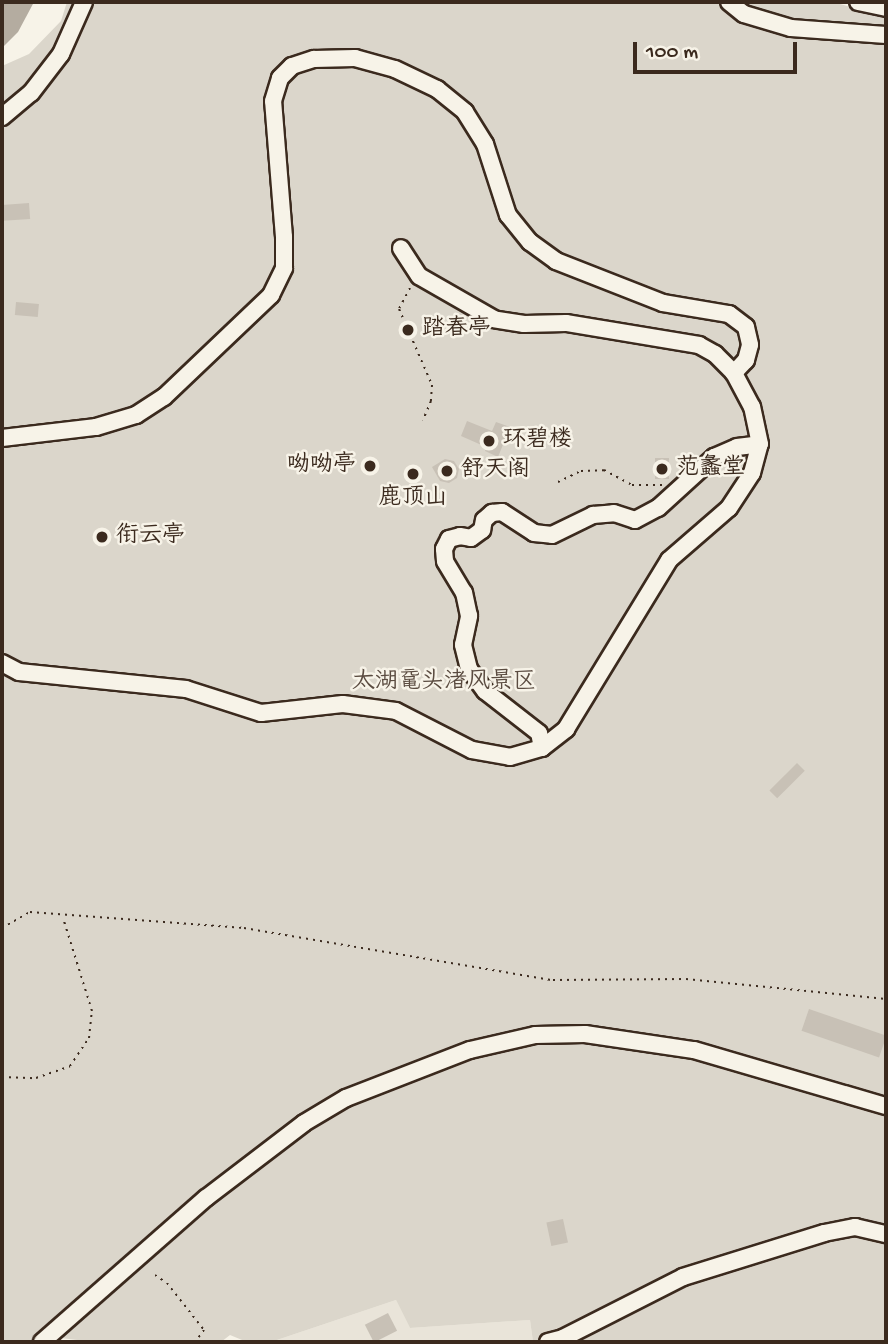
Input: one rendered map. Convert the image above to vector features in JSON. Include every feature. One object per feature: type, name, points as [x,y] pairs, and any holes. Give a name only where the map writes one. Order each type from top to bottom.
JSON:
[{"type":"street","points":[[2,117],[31,93],[61,54],[84,2]]},
{"type":"street","points":[[729,2],[744,13],[790,28],[886,35]]},
{"type":"street","points":[[858,2],[886,8]]},
{"type":"street","points":[[2,438],[96,427],[136,415],[163,397],[271,295],[284,268],[273,101],[280,78],[292,66],[314,59],[355,58],[395,69],[437,89],[465,112],[485,144],[508,215],[530,242],[556,261],[663,303],[729,314],[746,327],[750,345],[746,360],[734,373]]},
{"type":"street","points":[[2,663],[19,673],[186,689],[261,713],[343,704],[397,711],[472,750],[510,757],[542,748],[566,729],[669,560],[729,508],[752,473],[760,444],[752,407],[734,373],[715,354],[699,345],[674,338],[566,323],[523,324],[494,319],[419,275],[401,248]]},
{"type":"street","points":[[542,748],[538,733],[485,691],[469,669],[463,645],[469,616],[464,593],[445,561],[444,549],[449,539],[460,536],[471,538],[482,530],[484,520],[492,513],[502,512],[534,533],[552,535],[593,515],[614,513],[635,520],[658,508],[714,457],[737,447],[760,444]]},
{"type":"street","points":[[43,1342],[206,1198],[304,1123],[346,1098],[470,1050],[535,1035],[585,1034],[694,1050],[886,1107]]},
{"type":"street","points":[[548,1342],[563,1338],[683,1277],[824,1233],[855,1227],[886,1234]]},
{"type":"path","points":[[419,275],[401,301],[399,309],[432,385],[431,401],[423,420]]},
{"type":"path","points":[[558,482],[581,471],[604,470],[632,485],[657,487],[667,482]]},
{"type":"path","points":[[2,928],[30,912],[62,917],[244,928],[553,980],[686,979],[886,999]]},
{"type":"path","points":[[2,1077],[36,1079],[70,1066],[89,1038],[92,1011],[62,917]]},
{"type":"path","points":[[155,1275],[167,1283],[204,1330],[195,1342]]},
{"type":"shaded area","points":[[2,2],[34,2],[18,32],[2,48]]},
{"type":"shaded area","points":[[396,1300],[410,1328],[530,1320],[533,1342],[271,1342]]},
{"type":"green space","name":"太湖鼋头渚风景区","points":[[67,2],[833,2],[886,17],[886,1342],[533,1342],[530,1320],[410,1328],[396,1300],[271,1342],[247,1342],[230,1335],[221,1342],[93,1342],[37,1335],[30,1342],[2,1342],[2,66],[29,54],[61,21]]},
{"type":"building","points":[[29,203],[30,219],[3,221],[2,205]]},
{"type":"building","points":[[16,302],[39,304],[38,317],[15,315]]},
{"type":"building","name":"环碧楼","points":[[467,421],[492,431],[496,422],[510,427],[498,457],[485,451],[486,447],[461,436]]},
{"type":"building","name":"范蠡堂","points":[[655,458],[669,458],[669,479],[655,479]]},
{"type":"building","name":"舒天阁","points":[[445,459],[454,461],[459,469],[457,478],[449,483],[440,481],[432,467]]},
{"type":"building","points":[[797,763],[805,771],[777,798],[769,791]]},
{"type":"building","points":[[809,1009],[886,1036],[879,1057],[802,1031]]},
{"type":"building","points":[[563,1219],[568,1242],[551,1246],[546,1223]]},
{"type":"building","points":[[388,1313],[397,1331],[374,1342],[365,1325]]},
{"type":"place","name":"踏春亭","points":[[408,330]]},
{"type":"place","name":"环碧楼","points":[[489,441]]},
{"type":"place","name":"呦呦亭","points":[[370,466]]},
{"type":"place","name":"范蠡堂","points":[[662,469]]},
{"type":"place","name":"舒天阁","points":[[447,471]]},
{"type":"place","name":"鹿顶山","points":[[413,474]]},
{"type":"place","name":"衔云亭","points":[[102,537]]}]
